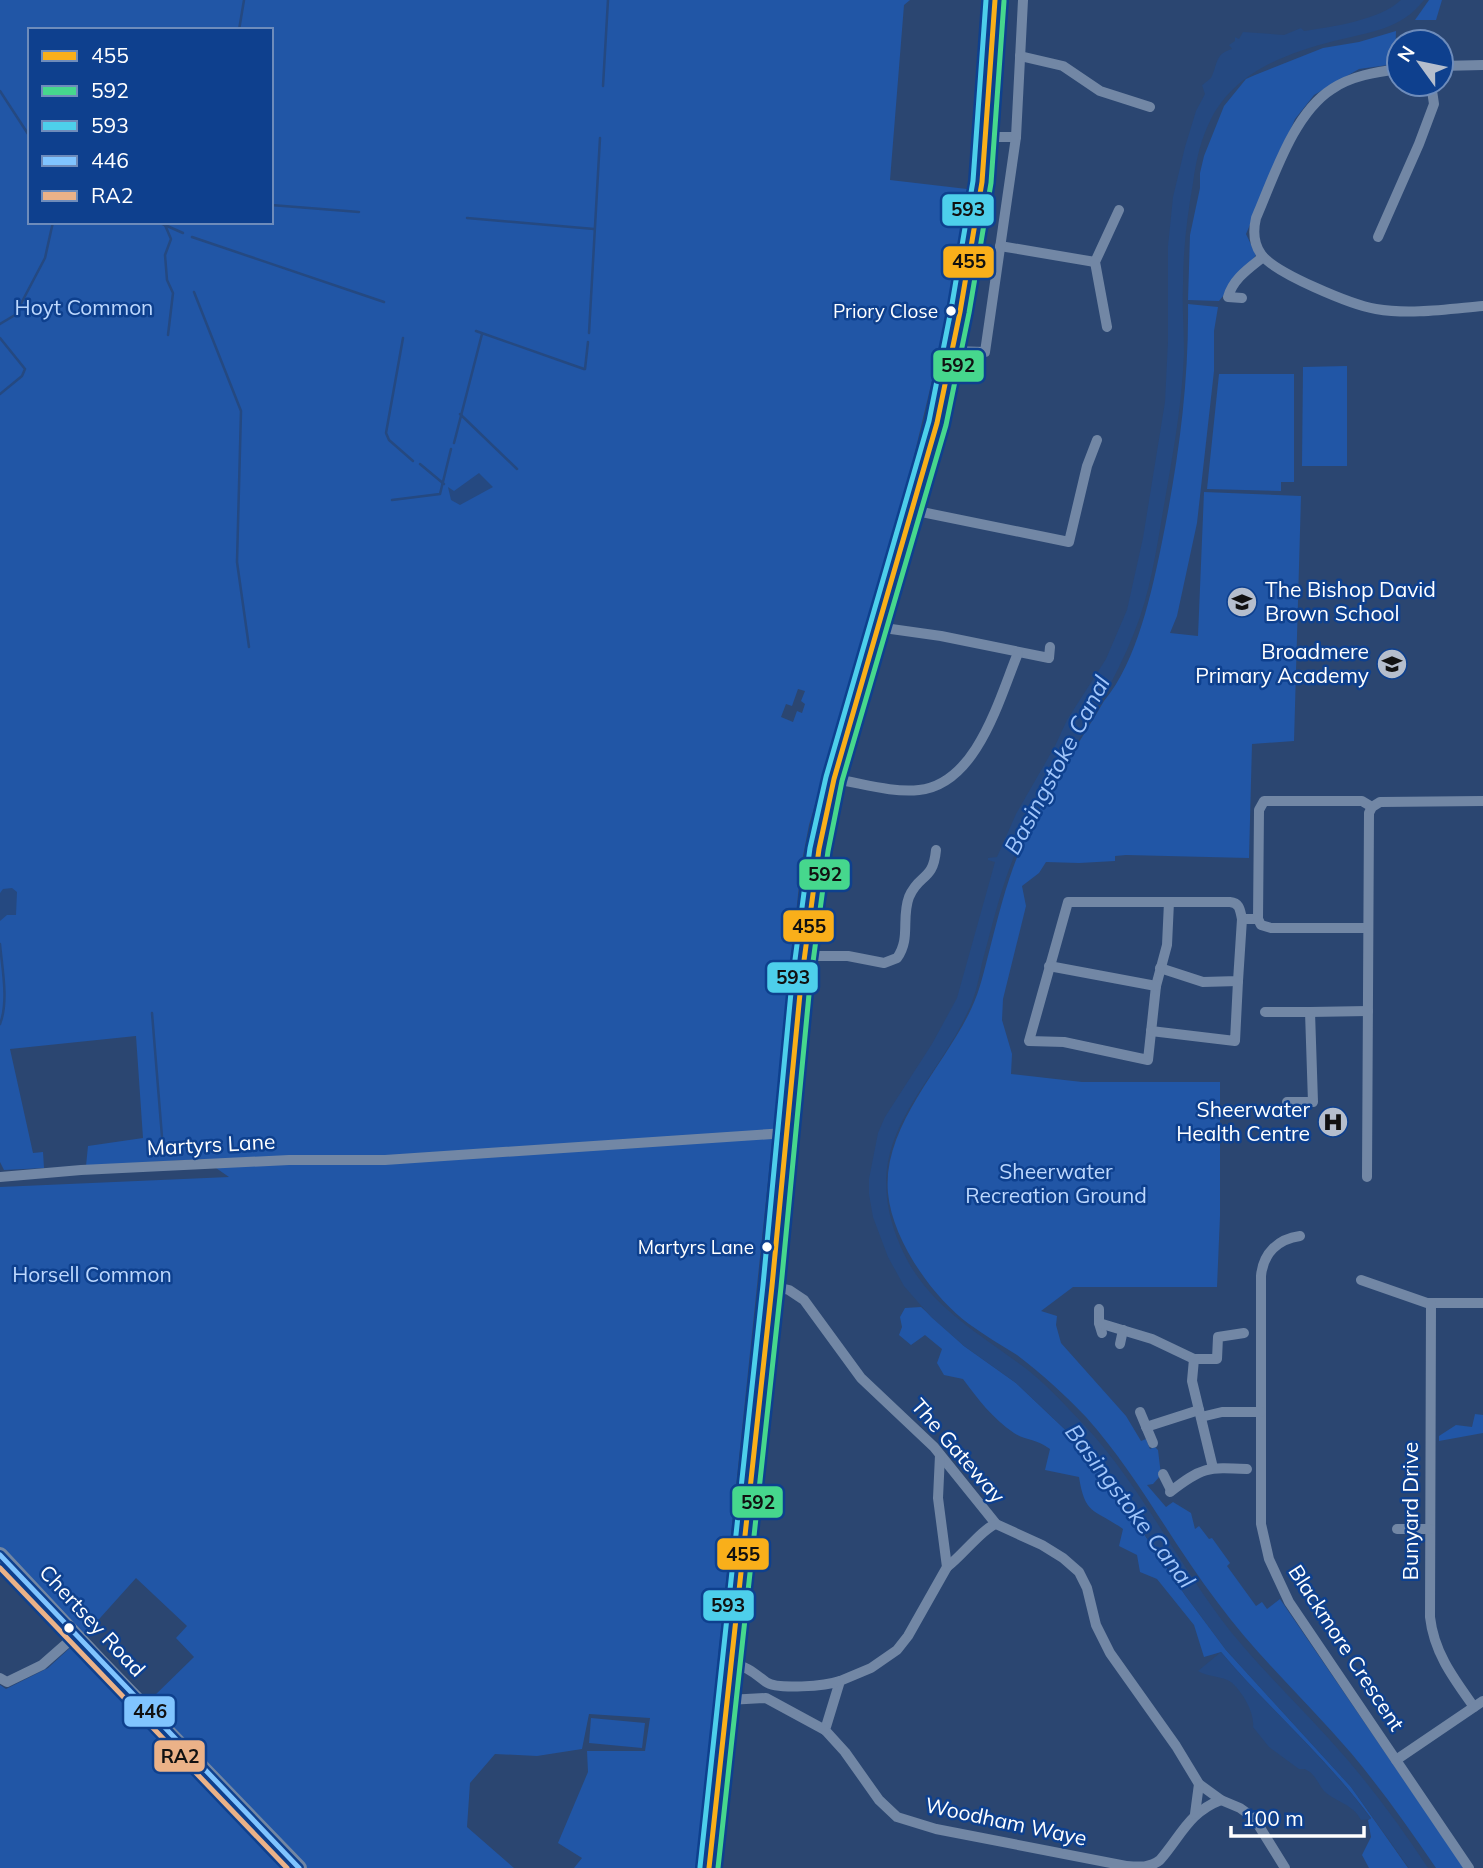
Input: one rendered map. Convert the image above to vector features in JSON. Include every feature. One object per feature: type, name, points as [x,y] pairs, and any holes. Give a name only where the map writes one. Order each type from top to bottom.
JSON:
[{"type":"main road","points":[[709,1868],[772,1286],[804,956],[819,849],[834,779],[937,423],[952,351],[982,182],[995,0]]},
{"type":"main road","name":"Chertsey Road","points":[[0,1555],[299,1868]]},
{"type":"street","points":[[952,351],[985,352],[1016,137],[1023,0]]},
{"type":"street","points":[[1020,56],[1063,66],[1100,91],[1150,107]]},
{"type":"street","points":[[1455,66],[1483,65]]},
{"type":"street","points":[[1385,71],[1374,72],[1332,88],[1312,106],[1298,124],[1256,218],[1254,237],[1262,257],[1294,277],[1345,299],[1377,309],[1483,306]]},
{"type":"street","points":[[1378,237],[1419,144],[1434,104],[1433,98]]},
{"type":"street","points":[[986,137],[1016,137]]},
{"type":"street","points":[[1107,327],[1095,262],[1119,210]]},
{"type":"street","points":[[1000,246],[1095,262]]},
{"type":"street","points":[[1242,298],[1228,297],[1229,292],[1236,280],[1262,257]]},
{"type":"street","points":[[912,510],[1069,542],[1087,466],[1097,440]]},
{"type":"street","points":[[877,626],[1049,658],[1050,647]]},
{"type":"street","points":[[834,779],[908,790],[933,788],[951,779],[964,766],[989,725],[1018,653]]},
{"type":"street","points":[[1367,928],[1265,927],[1258,919],[1259,810],[1264,801],[1362,801],[1372,807]]},
{"type":"street","points":[[1367,1177],[1369,813],[1372,807],[1380,802],[1483,801]]},
{"type":"street","points":[[804,956],[848,956],[884,963],[897,958],[905,943],[906,907],[910,895],[935,866],[936,850]]},
{"type":"street","points":[[1151,1031],[1235,1041],[1242,919],[1240,907],[1235,903],[1170,902],[1068,902],[1029,1041],[1064,1042],[1148,1059],[1151,1031],[1156,986],[1167,945],[1170,902]]},
{"type":"street","points":[[1242,919],[1258,919]]},
{"type":"street","points":[[1049,966],[1156,986]]},
{"type":"street","points":[[1160,968],[1203,982],[1238,981]]},
{"type":"street","points":[[1265,1012],[1368,1011]]},
{"type":"street","points":[[1287,1102],[1313,1102],[1310,1012]]},
{"type":"street","name":"Martyrs Lane","points":[[0,1177],[81,1170],[289,1160],[385,1160],[759,1136],[786,1127]]},
{"type":"street","name":"Blackmore Crescent","points":[[1300,1237],[1278,1244],[1267,1255],[1262,1267],[1261,1524],[1269,1559],[1289,1602],[1469,1868]]},
{"type":"street","points":[[1361,1280],[1429,1303],[1483,1303]]},
{"type":"street","name":"The Gateway","points":[[772,1286],[789,1290],[804,1300],[862,1378],[940,1455],[996,1524],[1042,1545],[1079,1572],[1087,1588],[1096,1625],[1110,1653],[1176,1746],[1199,1784],[1221,1800],[1240,1808],[1256,1822],[1285,1868]]},
{"type":"street","name":"Bunyard Drive","points":[[1429,1303],[1430,1617],[1433,1634],[1446,1668],[1478,1704]]},
{"type":"street","points":[[1099,1309],[1101,1328],[1123,1330],[1152,1339],[1194,1359],[1217,1359],[1218,1337],[1244,1333]]},
{"type":"street","points":[[1120,1344],[1123,1330]]},
{"type":"street","points":[[1194,1359],[1192,1381],[1213,1468]]},
{"type":"street","points":[[1140,1412],[1153,1443]]},
{"type":"street","points":[[1146,1427],[1200,1413],[1261,1412]]},
{"type":"street","points":[[940,1455],[938,1498],[947,1567]]},
{"type":"street","points":[[1163,1474],[1170,1491],[1196,1473],[1213,1468],[1247,1469]]},
{"type":"street","points":[[732,1664],[749,1669],[769,1684],[813,1687],[840,1681],[871,1668],[897,1650],[908,1636],[947,1567],[960,1558],[989,1527],[996,1524]]},
{"type":"street","points":[[1397,1529],[1430,1529]]},
{"type":"street","points":[[0,1678],[7,1682],[42,1665],[75,1636]]},
{"type":"street","points":[[825,1730],[840,1681]]},
{"type":"street","points":[[728,1700],[766,1698],[769,1684]]},
{"type":"street","name":"Woodham Waye","points":[[766,1698],[825,1730],[890,1813],[911,1823],[1142,1867],[1160,1860],[1195,1814]]},
{"type":"street","points":[[1396,1760],[1478,1704]]},
{"type":"street","points":[[1195,1814],[1199,1784]]},
{"type":"street","points":[[1195,1814],[1221,1800]]},
{"type":"green space","points":[[0,0],[910,0],[904,5],[890,180],[967,189],[945,326],[903,502],[809,825],[801,866],[696,1868],[574,1868],[582,1858],[558,1843],[588,1772],[587,1751],[645,1751],[650,1718],[589,1714],[582,1749],[537,1756],[495,1754],[470,1783],[467,1827],[514,1868],[0,1868],[0,1685],[6,1689],[48,1668],[72,1646],[0,1569],[0,1187],[229,1177],[203,1159],[86,1166],[88,1146],[143,1138],[136,1036],[10,1049],[33,1153],[43,1152],[44,1168],[4,1170],[0,1162]],"holes":[[[798,689],[805,691],[801,701],[805,704],[802,713],[797,711],[793,722],[781,717],[786,704],[792,706]],[[136,1578],[187,1626],[176,1638],[194,1657],[149,1701],[83,1637]]]},
{"type":"green space","points":[[1429,0],[1442,0],[1436,20],[1415,20]]},
{"type":"green space","points":[[1385,34],[1385,65],[1359,69],[1314,95],[1295,119],[1246,234],[1256,255],[1219,301],[1188,300],[1190,235],[1200,188],[1200,173],[1224,106],[1246,79],[1323,48]]},
{"type":"green space","name":"Sheerwater Recreation Ground","points":[[1188,304],[1218,307],[1214,331],[1214,371],[1197,523],[1177,616],[1170,633],[1198,636],[1204,492],[1301,496],[1294,741],[1252,744],[1249,858],[1126,855],[1115,856],[1115,861],[1046,862],[1039,873],[1022,886],[1026,906],[1003,999],[1002,1020],[1012,1054],[1011,1074],[1082,1082],[1220,1082],[1217,1287],[1073,1287],[1041,1311],[1057,1316],[1056,1325],[1061,1343],[1126,1416],[1141,1441],[1146,1439],[1150,1449],[1155,1447],[1158,1450],[1161,1475],[1153,1484],[1147,1485],[1166,1507],[1173,1502],[1191,1513],[1195,1529],[1199,1526],[1209,1539],[1212,1538],[1230,1563],[1227,1566],[1256,1606],[1262,1602],[1267,1609],[1280,1599],[1464,1868],[1436,1868],[1351,1753],[1249,1642],[1218,1603],[1122,1462],[1086,1417],[1017,1355],[969,1324],[941,1299],[916,1266],[891,1211],[888,1193],[889,1168],[895,1143],[918,1096],[961,1029],[975,1001],[1006,888],[1028,831],[1048,793],[1126,667],[1142,625],[1158,561],[1178,453],[1187,364]]},
{"type":"green space","points":[[1347,366],[1347,466],[1302,466],[1303,367]]},
{"type":"green space","points":[[1219,374],[1294,374],[1294,482],[1281,482],[1281,491],[1207,489]]},
{"type":"green space","points":[[921,1307],[964,1346],[1016,1383],[1075,1439],[1101,1470],[1185,1595],[1226,1650],[1351,1787],[1408,1868],[1369,1868],[1362,1855],[1371,1837],[1368,1820],[1371,1818],[1336,1775],[1221,1652],[1204,1657],[1194,1625],[1157,1579],[1140,1572],[1137,1555],[1119,1546],[1123,1529],[1088,1505],[1079,1477],[1045,1470],[1050,1449],[1006,1427],[986,1408],[963,1379],[944,1375],[937,1363],[942,1349],[925,1335],[911,1345],[899,1335],[902,1327],[900,1317],[905,1308]]},
{"type":"green space","points":[[1475,1414],[1483,1415],[1483,1433],[1439,1441],[1439,1436],[1456,1425],[1472,1427]]},
{"type":"green space","points":[[591,1718],[645,1723],[642,1748],[589,1743]]},
{"type":"water","name":"Basingstoke Canal","points":[[1401,0],[1424,0],[1395,24],[1298,52],[1264,67],[1249,76],[1222,101],[1208,125],[1196,166],[1186,234],[1184,353],[1179,413],[1155,557],[1144,603],[1134,633],[1109,686],[1020,843],[1003,887],[970,1007],[904,1119],[892,1146],[886,1175],[888,1208],[900,1245],[924,1286],[956,1317],[1029,1371],[1086,1427],[1125,1476],[1231,1632],[1357,1771],[1428,1868],[1409,1868],[1351,1787],[1226,1650],[1185,1595],[1101,1470],[1075,1439],[1016,1383],[964,1346],[931,1317],[904,1286],[888,1257],[873,1217],[869,1194],[869,1179],[878,1133],[885,1117],[932,1044],[957,998],[995,862],[988,858],[997,857],[1016,814],[1067,720],[1106,659],[1127,610],[1143,538],[1165,402],[1168,246],[1173,197],[1196,111],[1205,94],[1202,85],[1211,78],[1219,57],[1232,49],[1229,45],[1235,41],[1235,37],[1239,39],[1243,32],[1284,35],[1301,28],[1304,31],[1341,25],[1381,13]]},
{"type":"water","points":[[479,473],[493,487],[460,505],[451,500],[448,487],[454,491]]},
{"type":"water","points":[[12,888],[17,892],[16,915],[7,915],[0,921],[0,893],[3,889]]},
{"type":"water","points":[[1221,1652],[1336,1775],[1371,1819],[1361,1820],[1354,1810],[1324,1791],[1310,1772],[1299,1769],[1269,1747],[1253,1727],[1247,1703],[1231,1682],[1198,1671]]},
{"type":"waterway","points":[[239,28],[244,0]]},
{"type":"waterway","points":[[603,86],[608,0]]},
{"type":"waterway","points":[[0,91],[28,134]]},
{"type":"waterway","points":[[589,333],[600,138]]},
{"type":"waterway","points":[[273,205],[359,212]]},
{"type":"waterway","points":[[467,218],[594,229]]},
{"type":"waterway","points":[[0,324],[15,315],[45,258],[53,224]]},
{"type":"waterway","points":[[163,224],[183,233]]},
{"type":"waterway","points":[[165,225],[171,239],[165,255],[167,280],[173,293],[168,335]]},
{"type":"waterway","points":[[192,237],[384,302]]},
{"type":"waterway","points":[[194,292],[241,411],[237,562],[249,647]]},
{"type":"waterway","points":[[476,331],[584,369]]},
{"type":"waterway","points":[[454,443],[482,334]]},
{"type":"waterway","points":[[0,338],[25,369],[22,376],[0,394]]},
{"type":"waterway","points":[[403,338],[386,433],[389,440],[413,461]]},
{"type":"waterway","points":[[585,369],[588,342]]},
{"type":"waterway","points":[[460,414],[517,469]]},
{"type":"waterway","points":[[392,500],[440,494],[451,449]]},
{"type":"waterway","points":[[420,464],[444,484]]},
{"type":"waterway","points":[[0,944],[4,995],[0,1024]]},
{"type":"waterway","points":[[152,1013],[163,1149]]},
{"type":"transit line","name":"593","points":[[700,1867],[763,1285],[792,982],[810,848],[826,777],[929,421],[973,181],[986,0]]},
{"type":"transit line","name":"455","points":[[709,1868],[772,1286],[801,983],[819,849],[834,779],[937,423],[960,312],[982,182],[995,0]]},
{"type":"transit line","name":"592","points":[[718,1868],[781,1287],[810,984],[828,851],[842,781],[946,425],[969,313],[991,183],[1004,1]]},
{"type":"transit line","name":"446","points":[[0,1555],[299,1868]]},
{"type":"transit line","name":"RA2","points":[[0,1568],[287,1868]]},
{"type":"place","name":"Priory Close","points":[[951,311]]},
{"type":"place","name":"The Bishop David Brown School","points":[[1242,602]]},
{"type":"place","name":"Broadmere Primary Academy","points":[[1392,664]]},
{"type":"place","name":"Sheerwater Health Centre","points":[[1333,1122]]},
{"type":"place","name":"Martyrs Lane","points":[[767,1247]]},
{"type":"park label","name":"Hoyt Common","points":[[84,308]]},
{"type":"park label","name":"Horsell Common","points":[[92,1275]]}]
